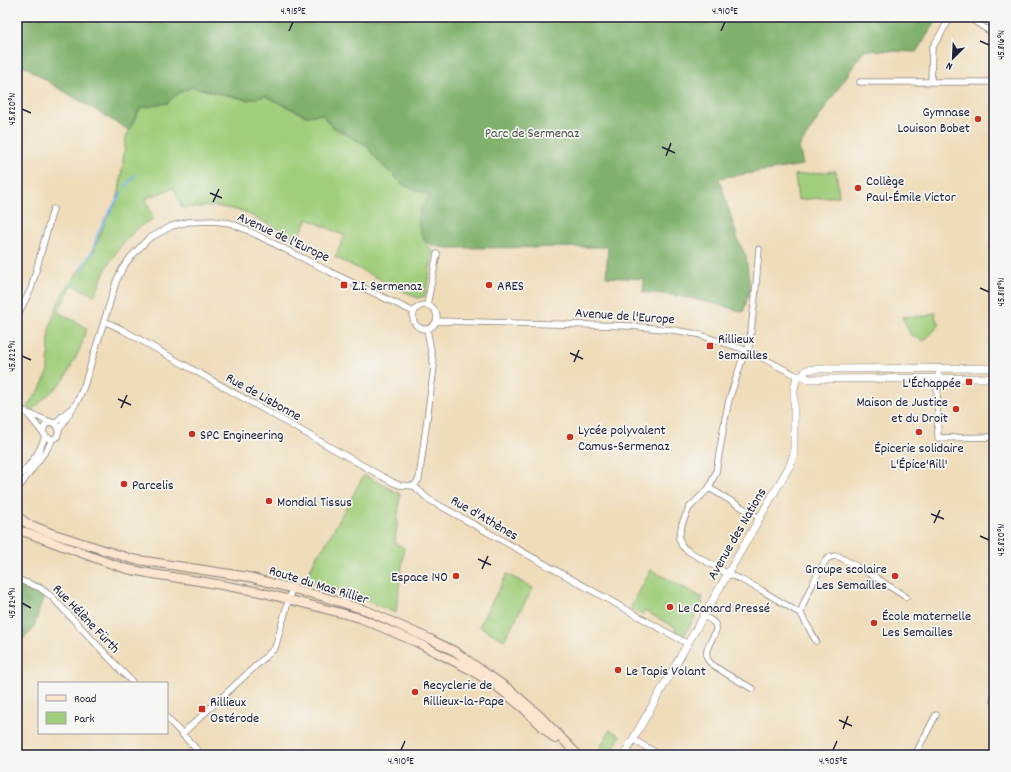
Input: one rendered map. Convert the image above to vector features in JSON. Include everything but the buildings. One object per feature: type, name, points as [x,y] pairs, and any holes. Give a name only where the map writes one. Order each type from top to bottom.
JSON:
[{"type":"main road","name":"Route du Mas Rillier","points":[[17,516],[28,524],[51,533],[132,559],[249,577],[346,603],[368,611],[456,652],[509,689],[539,715],[578,755]]},
{"type":"main road","name":"Route du Mas Rillier","points":[[17,530],[127,569],[260,592],[360,618],[416,642],[471,670],[495,685],[523,708],[572,755]]},
{"type":"street","points":[[931,82],[932,48],[952,17]]},
{"type":"street","points":[[968,17],[994,34]]},
{"type":"street","points":[[860,82],[994,82]]},
{"type":"street","points":[[17,316],[31,289],[53,209]]},
{"type":"street","name":"Avenue de l'Europe","points":[[60,430],[78,400],[84,386],[119,275],[138,248],[156,234],[172,226],[188,222],[214,221],[230,223],[414,312]]},
{"type":"street","points":[[759,249],[749,347],[746,351],[729,400],[716,472],[709,488],[689,508],[682,524],[679,538],[682,546],[728,574],[747,582],[801,614],[816,641]]},
{"type":"street","points":[[427,305],[437,254]]},
{"type":"street","points":[[427,305],[434,309],[437,316],[437,321],[433,326],[427,329],[419,327],[413,320],[414,312],[420,306],[427,305]]},
{"type":"street","name":"Rue de Lisbonne","points":[[104,321],[121,328],[392,482],[399,485],[414,486]]},
{"type":"street","name":"Avenue de l'Europe","points":[[437,321],[658,328],[697,334],[746,351],[808,379],[994,378]]},
{"type":"street","points":[[414,486],[419,479],[434,367],[427,329]]},
{"type":"street","points":[[939,368],[938,438],[994,438]]},
{"type":"street","points":[[800,376],[806,370],[816,369],[994,368]]},
{"type":"street","name":"Avenue des Nations","points":[[624,755],[634,740],[790,465],[794,453],[794,389],[800,376]]},
{"type":"street","name":"Avenue de l'Europe","points":[[53,423],[71,409],[78,400]]},
{"type":"street","points":[[17,406],[26,412],[57,425],[60,430],[59,435],[53,439],[17,490]]},
{"type":"street","points":[[26,412],[44,435],[48,439],[53,439]]},
{"type":"street","points":[[17,479],[36,457],[42,446],[44,427],[47,424],[53,423]]},
{"type":"street","name":"Rue d'Athènes","points":[[414,486],[428,499],[688,644]]},
{"type":"street","points":[[709,488],[760,518]]},
{"type":"street","points":[[801,614],[803,603],[827,559],[838,556],[872,574],[906,597]]},
{"type":"street","name":"Rue Hélène Fürth","points":[[17,579],[40,588],[52,597],[133,682]]},
{"type":"street","points":[[182,734],[275,648],[290,600],[292,588]]},
{"type":"street","points":[[704,616],[715,623],[717,631],[707,648],[706,653],[709,662],[753,689]]},
{"type":"street","points":[[915,755],[936,715]]},
{"type":"street","points":[[168,719],[202,755]]},
{"type":"street","points":[[634,740],[657,754]]},
{"type":"green space","name":"Parc de Sermenaz","points":[[17,17],[939,17],[916,52],[864,50],[799,147],[803,165],[719,178],[739,243],[746,256],[750,289],[743,312],[694,299],[643,292],[644,279],[606,277],[608,247],[448,248],[432,245],[421,234],[419,223],[421,208],[430,195],[405,186],[380,163],[366,145],[331,126],[322,114],[307,116],[265,96],[247,100],[193,87],[180,92],[167,103],[140,108],[129,130],[50,83],[17,61]]},
{"type":"green space","points":[[193,87],[247,100],[265,96],[306,116],[322,114],[331,126],[366,145],[380,163],[405,186],[431,195],[421,208],[422,236],[433,253],[425,296],[418,298],[335,257],[345,236],[308,219],[297,239],[242,211],[215,206],[182,208],[174,188],[146,198],[153,219],[145,223],[130,235],[118,249],[108,265],[98,290],[94,295],[72,285],[58,312],[87,328],[79,351],[64,380],[32,410],[27,406],[40,389],[48,372],[49,330],[56,308],[63,293],[94,250],[106,219],[115,205],[119,193],[126,137],[140,108],[167,103],[180,92]]},
{"type":"green space","points":[[836,171],[839,196],[798,200],[795,175]]},
{"type":"green space","points":[[936,313],[935,317],[940,325],[924,341],[911,335],[902,317],[927,316]]},
{"type":"green space","points":[[364,475],[400,494],[395,543],[404,548],[396,613],[342,591],[305,581],[318,553],[324,547]]},
{"type":"green space","points":[[651,570],[703,598],[701,601],[703,602],[684,636],[675,631],[676,628],[645,611],[642,615],[630,608]]},
{"type":"green space","points":[[507,574],[533,588],[504,640],[479,626]]},
{"type":"green space","points":[[17,582],[45,591],[33,630],[17,644]]},
{"type":"green space","points":[[610,730],[620,736],[610,755],[597,754]]},
{"type":"waterway","points":[[125,187],[135,175]]},
{"type":"waterway","points":[[83,271],[82,267],[92,252],[99,231],[122,192]]},
{"type":"place","name":"Gymnase Louison Bobet","points":[[978,119]]},
{"type":"place","name":"Collège Paul-Émile Victor","points":[[858,188]]},
{"type":"place","name":"Z.I. Sermenaz","points":[[344,285]]},
{"type":"place","name":"ARES","points":[[489,285]]},
{"type":"place","name":"Rillieux Semailles","points":[[710,346]]},
{"type":"place","name":"L'Échappée","points":[[969,382]]},
{"type":"place","name":"Maison de Justice et du Droit","points":[[956,409]]},
{"type":"place","name":"Épicerie solidaire L'Épice'Rill'","points":[[919,432]]},
{"type":"place","name":"SPC Engineering","points":[[192,434]]},
{"type":"place","name":"Lycée polyvalent Camus-Sermenaz","points":[[570,437]]},
{"type":"place","name":"Parcelis","points":[[124,484]]},
{"type":"place","name":"Mondial Tissus","points":[[269,501]]},
{"type":"place","name":"Espace 140","points":[[456,576]]},
{"type":"place","name":"Groupe scolaire Les Semailles","points":[[895,576]]},
{"type":"place","name":"Le Canard Pressé","points":[[670,607]]},
{"type":"place","name":"École maternelle Les Semailles","points":[[874,623]]},
{"type":"place","name":"Le Tapis Volant","points":[[618,670]]},
{"type":"place","name":"Recyclerie de Rillieux-la-Pape","points":[[415,692]]},
{"type":"place","name":"Rillieux Ostérode","points":[[202,709]]}]
